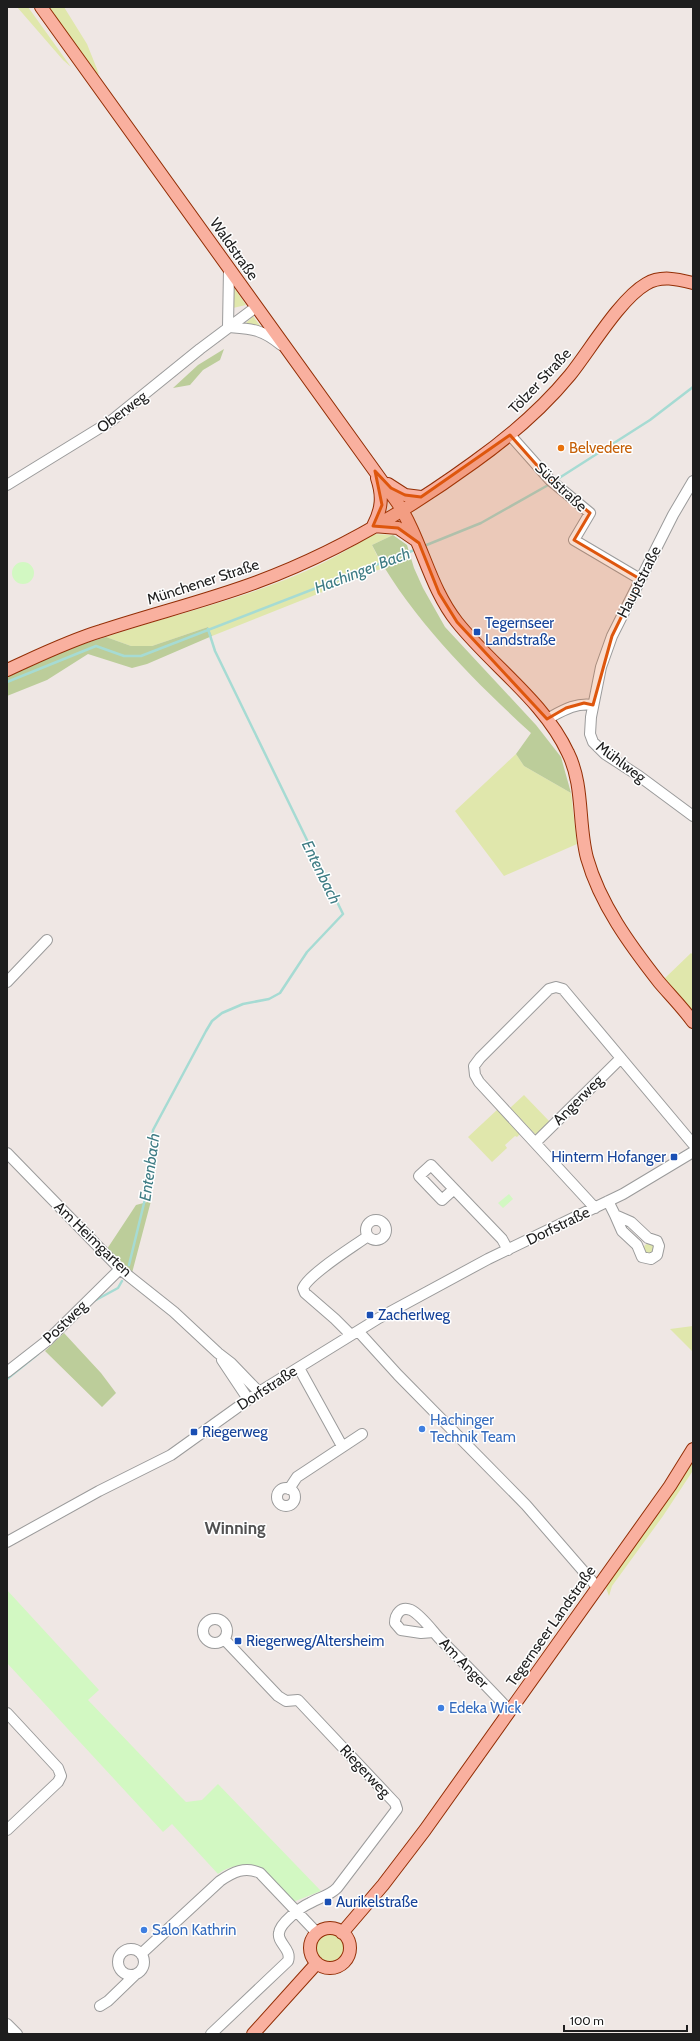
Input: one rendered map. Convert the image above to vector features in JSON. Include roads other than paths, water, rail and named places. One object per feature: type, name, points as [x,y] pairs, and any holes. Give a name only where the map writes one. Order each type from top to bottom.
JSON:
[{"type":"main road","name":"Waldstraße","points":[[41,7],[402,509]]},
{"type":"main road","name":"Tölzer Straße","points":[[402,509],[473,463],[532,416],[568,377],[633,294],[654,280],[675,279],[693,283]]},
{"type":"main road","points":[[375,471],[391,488],[405,495],[421,497]]},
{"type":"main road","points":[[375,471],[380,486],[382,505],[380,513],[373,526],[398,528],[419,543]]},
{"type":"main road","points":[[402,509],[419,543],[439,593],[457,622],[547,720],[569,753],[575,772],[587,857],[594,878],[607,907],[639,955],[693,1022]]},
{"type":"main road","name":"Münchener Straße","points":[[7,670],[65,644],[101,630],[262,580],[302,564],[402,509]]},
{"type":"main road","name":"Tegernseer Landstraße","points":[[342,1933],[383,1885],[420,1836],[670,1486],[693,1449]]},
{"type":"main road","points":[[327,1928],[332,1928],[342,1933],[349,1943],[348,1956],[345,1961],[340,1965],[328,1968],[317,1963],[312,1956],[310,1948],[316,1933],[327,1928]]},
{"type":"main road","points":[[253,2034],[317,1963]]},
{"type":"street","points":[[228,269],[228,327],[250,329],[268,335],[288,352]]},
{"type":"street","name":"Oberweg","points":[[7,485],[111,421],[256,306]]},
{"type":"street","name":"Südstraße","points":[[510,435],[553,482],[590,513],[574,540],[640,579]]},
{"type":"street","name":"Hauptstraße","points":[[597,688],[601,667],[612,636],[640,579],[693,481]]},
{"type":"street","name":"Mühlweg","points":[[597,688],[593,704],[590,734],[597,747],[693,816]]},
{"type":"street","points":[[547,720],[566,708],[584,703],[593,704]]},
{"type":"street","points":[[7,982],[47,940]]},
{"type":"street","points":[[595,1208],[536,1142],[479,1082],[475,1075],[474,1066],[480,1058],[549,990],[556,987],[563,989],[693,1144]]},
{"type":"street","name":"Angerweg","points":[[536,1142],[621,1058]]},
{"type":"street","name":"Dorfstraße","points":[[7,1542],[99,1491],[171,1455],[258,1392],[354,1333],[405,1304],[508,1250],[595,1208],[693,1152]]},
{"type":"street","name":"Am Heimgarten","points":[[7,1153],[120,1269],[174,1312],[218,1353],[231,1363],[258,1392]]},
{"type":"street","name":"Dorfstraße","points":[[454,1189],[502,1239],[508,1250]]},
{"type":"street","name":"Dorfstraße","points":[[608,1201],[622,1231],[637,1245],[642,1257],[650,1259],[657,1255],[659,1246],[656,1241],[648,1238],[631,1222],[615,1215]]},
{"type":"street","points":[[368,1236],[305,1282],[303,1288],[305,1293],[354,1333],[398,1375],[526,1505],[598,1588]]},
{"type":"street","name":"Postweg","points":[[7,1372],[48,1340],[120,1269]]},
{"type":"street","name":"Am Heimgarten","points":[[218,1353],[248,1399]]},
{"type":"street","points":[[299,1368],[342,1446]]},
{"type":"street","points":[[288,1488],[297,1477],[362,1434]]},
{"type":"street","name":"Am Anger","points":[[434,1632],[510,1711]]},
{"type":"street","name":"Riegerweg","points":[[224,1639],[278,1696],[286,1701],[298,1700],[395,1803],[397,1809],[330,1896],[309,1903],[298,1912]]},
{"type":"street","points":[[7,1713],[58,1768],[61,1776],[58,1782],[7,1830]]},
{"type":"street","points":[[141,1954],[220,1881],[230,1874],[240,1870],[252,1869],[260,1873],[316,1933]]},
{"type":"street","points":[[211,2034],[288,1961],[289,1956],[286,1948],[279,1938],[279,1932],[282,1924],[298,1912]]},
{"type":"street","points":[[100,2006],[108,2001],[136,1974],[140,1972],[144,1965],[141,1954],[138,1951],[130,1949],[122,1953],[119,1966],[120,1970],[127,1975],[136,1974]]},
{"type":"street","points":[[7,2024],[17,2034]]},
{"type":"waterway","name":"Hachinger Bach","points":[[556,480],[650,420],[693,387]]},
{"type":"waterway","name":"Hachinger Bach","points":[[424,546],[481,523],[550,484]]},
{"type":"waterway","name":"Hachinger Bach","points":[[7,682],[96,646],[124,656],[141,656],[417,549]]},
{"type":"waterway","name":"Entenbach","points":[[129,1265],[146,1195],[153,1130],[212,1021],[222,1013],[243,1004],[269,999],[280,993],[307,952],[343,914],[215,651],[208,629]]},
{"type":"waterway","name":"Entenbach","points":[[94,1301],[118,1288],[122,1281]]},
{"type":"waterway","name":"Entenbach","points":[[7,1379],[38,1354]]},
{"type":"place","name":"Belvedere","points":[[561,448]]},
{"type":"place","name":"Tegernseer Landstraße","points":[[477,632]]},
{"type":"place","name":"Hinterm Hofanger","points":[[674,1157]]},
{"type":"place","name":"Zacherlweg","points":[[370,1315]]},
{"type":"place","name":"Hachinger Technik Team","points":[[422,1429]]},
{"type":"place","name":"Riegerweg","points":[[194,1432]]},
{"type":"place","name":"Riegerweg/Altersheim","points":[[238,1641]]},
{"type":"place","name":"Edeka Wick","points":[[441,1708]]},
{"type":"place","name":"Aurikelstraße","points":[[328,1902]]},
{"type":"place","name":"Salon Kathrin","points":[[144,1930]]},
{"type":"district","name":"Winning","points":[[235,1528]]}]
